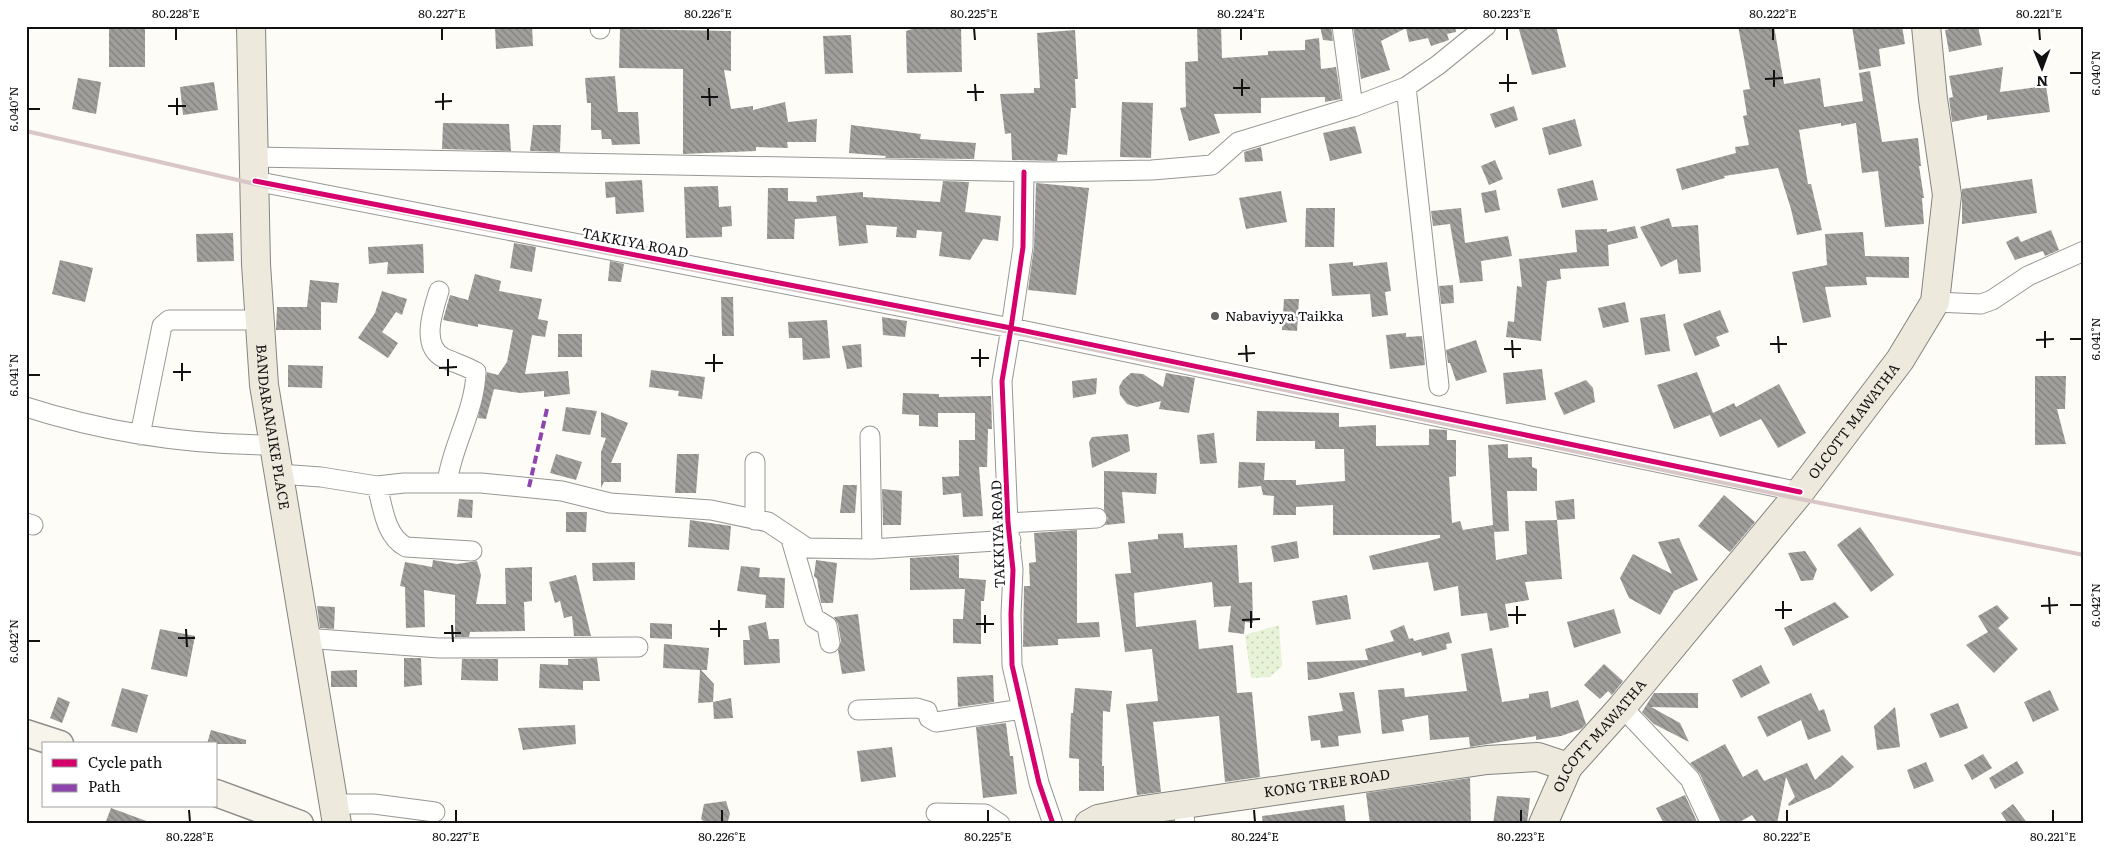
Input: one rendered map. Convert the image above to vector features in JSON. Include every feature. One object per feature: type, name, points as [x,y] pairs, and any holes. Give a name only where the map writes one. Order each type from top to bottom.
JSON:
[{"type":"main road","name":"BANDARANAIKE PLACE","points":[[251,26],[256,264],[264,385],[335,814]]},
{"type":"main road","name":"OLCOTT MAWATHA","points":[[1543,824],[1568,767],[1622,706],[1800,492],[1900,360],[1935,302],[1947,195],[1933,99],[1926,26]]},
{"type":"main road","points":[[26,733],[54,742]]},
{"type":"main road","name":"KONG TREE ROAD","points":[[1089,824],[1098,819],[1143,810],[1184,815],[1487,760],[1538,758],[1568,767]]},
{"type":"main road","points":[[218,795],[300,824]]},
{"type":"street","points":[[1342,26],[1353,107]]},
{"type":"street","points":[[254,169],[1024,172],[1152,170],[1212,165],[1238,142],[1353,107],[1406,88],[1486,26]]},
{"type":"street","points":[[1406,88],[1439,386]]},
{"type":"street","name":"TAKKIYA ROAD","points":[[254,169],[1011,328]]},
{"type":"street","name":"TAKKIYA ROAD","points":[[1024,172],[1023,247],[1002,382],[1010,532],[1012,664],[1039,783],[1053,824]]},
{"type":"street","points":[[1935,302],[1980,304],[1992,300],[2028,276],[2084,251]]},
{"type":"street","points":[[439,290],[431,316],[430,339],[434,350],[442,357],[476,372],[472,400],[450,461],[447,483]]},
{"type":"street","points":[[140,435],[162,326],[169,320],[260,320]]},
{"type":"street","points":[[1011,328],[1800,492]]},
{"type":"street","points":[[26,407],[96,427],[140,435],[219,445],[274,445]]},
{"type":"street","points":[[870,436],[872,549]]},
{"type":"street","points":[[755,462],[755,520]]},
{"type":"street","points":[[279,474],[321,477],[376,486],[481,483],[554,490],[610,503],[711,510],[768,522],[807,548],[872,549],[1010,532],[1097,518]]},
{"type":"street","points":[[376,486],[390,532],[397,542],[406,547],[472,551]]},
{"type":"street","points":[[791,539],[814,618],[827,626],[830,643]]},
{"type":"street","points":[[305,638],[449,648],[638,647]]},
{"type":"street","points":[[1622,706],[1690,779],[1711,824]]},
{"type":"street","points":[[858,710],[917,708],[927,712],[929,718],[936,722],[1022,709]]},
{"type":"street","points":[[335,814],[374,804],[435,812]]},
{"type":"street","points":[[936,813],[985,814],[1000,824]]},
{"type":"green space","points":[[1279,625],[1282,666],[1270,677],[1251,678],[1245,635]]},
{"type":"building","points":[[495,26],[532,26],[533,46],[496,49]]},
{"type":"building","points":[[922,26],[961,26],[962,72],[907,73],[906,31]]},
{"type":"building","points":[[1197,26],[1221,26],[1222,58],[1268,55],[1268,51],[1305,50],[1305,40],[1319,38],[1321,69],[1336,67],[1341,99],[1325,102],[1325,97],[1261,98],[1261,113],[1214,114],[1220,133],[1189,141],[1180,108],[1186,107],[1185,62],[1198,61]]},
{"type":"building","points":[[1320,26],[1331,26],[1333,41],[1323,40]]},
{"type":"building","points":[[1353,26],[1455,26],[1456,32],[1447,34],[1449,40],[1431,46],[1428,38],[1409,42],[1406,28],[1381,41],[1390,70],[1361,79]]},
{"type":"building","points":[[1518,26],[1556,26],[1566,67],[1532,75]]},
{"type":"building","points":[[1738,26],[1774,26],[1784,84],[1820,78],[1824,107],[1863,101],[1859,73],[1870,71],[1882,142],[1918,138],[1921,166],[1919,166],[1924,198],[1922,198],[1924,224],[1885,227],[1878,171],[1862,173],[1856,123],[1841,126],[1841,123],[1799,130],[1808,184],[1811,184],[1822,230],[1797,235],[1778,168],[1724,176],[1725,178],[1682,190],[1676,169],[1736,153],[1735,147],[1749,145],[1743,116],[1747,115],[1743,90],[1750,89]]},
{"type":"building","points":[[1852,26],[1902,26],[1905,44],[1879,49],[1881,66],[1859,70]]},
{"type":"building","points":[[1964,26],[1978,26],[1982,45],[1949,52],[1945,30]]},
{"type":"building","points":[[109,27],[145,28],[145,67],[109,67]]},
{"type":"building","points":[[620,29],[731,31],[731,71],[724,70],[731,109],[753,106],[753,110],[785,102],[788,122],[817,119],[816,142],[787,142],[788,148],[756,147],[756,151],[683,154],[683,69],[619,68]]},
{"type":"building","points":[[1075,30],[1078,79],[1075,79],[1076,108],[1071,108],[1067,155],[1058,154],[1057,161],[1012,160],[1011,133],[1005,134],[1000,94],[1034,93],[1034,88],[1040,88],[1037,33]]},
{"type":"building","points":[[851,35],[853,73],[825,74],[823,36]]},
{"type":"building","points":[[2003,67],[2000,92],[2046,86],[2050,112],[1987,120],[1987,115],[1952,122],[1949,98],[1953,97],[1949,76]]},
{"type":"building","points":[[615,76],[618,112],[638,112],[640,144],[612,145],[611,139],[602,139],[601,130],[591,130],[591,103],[587,103],[585,78]]},
{"type":"building","points":[[78,78],[101,82],[96,114],[72,109]]},
{"type":"building","points":[[214,82],[218,110],[183,115],[180,87]]},
{"type":"building","points":[[1122,102],[1153,103],[1151,158],[1120,157]]},
{"type":"building","points":[[1514,106],[1518,120],[1495,128],[1490,114]]},
{"type":"building","points":[[1575,119],[1582,146],[1549,155],[1542,128]]},
{"type":"building","points":[[443,123],[509,124],[511,151],[442,149]]},
{"type":"building","points":[[533,125],[561,125],[560,152],[530,151]]},
{"type":"building","points":[[851,125],[921,134],[920,139],[976,143],[974,159],[885,158],[886,156],[849,153]]},
{"type":"building","points":[[1355,126],[1362,153],[1330,161],[1323,133]]},
{"type":"building","points":[[1261,147],[1263,161],[1245,162],[1244,152]]},
{"type":"building","points":[[1495,160],[1503,179],[1489,185],[1481,166]]},
{"type":"building","points":[[2032,179],[2037,213],[1962,224],[1962,189]]},
{"type":"building","points":[[642,180],[644,212],[616,214],[615,197],[606,198],[605,182]]},
{"type":"building","points":[[1593,180],[1598,200],[1562,208],[1557,189]]},
{"type":"building","points":[[943,181],[969,182],[965,212],[1001,216],[998,241],[983,239],[970,260],[939,256],[942,232],[917,230],[916,238],[896,237],[897,227],[866,225],[868,243],[839,246],[836,216],[795,219],[794,239],[767,239],[768,188],[788,188],[788,201],[817,202],[816,196],[863,192],[863,197],[940,202]]},
{"type":"building","points":[[1036,183],[1089,188],[1076,295],[1028,290],[1034,247]]},
{"type":"building","points":[[718,186],[719,207],[731,206],[732,226],[722,227],[722,237],[686,238],[684,187]]},
{"type":"building","points":[[1496,190],[1500,210],[1485,213],[1481,193]]},
{"type":"building","points":[[1281,191],[1287,222],[1246,229],[1239,198]]},
{"type":"building","points":[[1306,208],[1335,208],[1334,247],[1305,247]]},
{"type":"building","points":[[1461,208],[1465,243],[1508,236],[1512,256],[1481,261],[1483,281],[1460,283],[1450,224],[1433,226],[1431,211]]},
{"type":"building","points":[[1669,218],[1672,227],[1698,225],[1701,272],[1679,274],[1677,259],[1661,267],[1640,227]]},
{"type":"building","points":[[1635,226],[1638,238],[1608,245],[1609,266],[1560,269],[1561,279],[1547,281],[1541,341],[1506,337],[1508,321],[1514,322],[1517,286],[1522,287],[1519,259],[1577,252],[1575,230],[1607,229],[1607,232]]},
{"type":"building","points":[[2051,230],[2059,250],[2045,256],[2043,251],[2015,260],[2006,242],[2018,236],[2021,242]]},
{"type":"building","points":[[1863,232],[1865,256],[1909,257],[1909,278],[1866,277],[1867,285],[1825,287],[1831,317],[1803,323],[1792,272],[1827,265],[1825,234]]},
{"type":"building","points":[[233,233],[234,261],[197,262],[196,234]]},
{"type":"building","points":[[514,243],[536,247],[532,272],[510,268]]},
{"type":"building","points":[[423,244],[424,273],[387,274],[388,262],[369,264],[368,247]]},
{"type":"building","points":[[60,260],[93,268],[85,302],[52,294]]},
{"type":"building","points":[[610,261],[624,264],[621,282],[608,281]]},
{"type":"building","points":[[1353,262],[1353,266],[1387,262],[1391,291],[1385,292],[1388,315],[1372,317],[1370,294],[1332,296],[1329,264]]},
{"type":"building","points":[[475,274],[501,281],[499,291],[542,299],[538,319],[548,321],[545,337],[532,335],[525,374],[568,371],[570,394],[544,397],[544,391],[520,393],[494,389],[486,419],[478,418],[487,372],[498,375],[507,362],[513,330],[478,324],[478,327],[443,320],[450,295],[468,300]]},
{"type":"building","points":[[310,280],[339,283],[337,303],[321,302],[321,330],[276,330],[277,307],[307,307]]},
{"type":"building","points":[[1453,285],[1454,303],[1441,304],[1439,286]]},
{"type":"building","points":[[382,291],[407,299],[402,315],[396,312],[382,332],[398,343],[388,358],[358,338],[375,313]]},
{"type":"building","points":[[721,297],[733,297],[734,336],[722,336]]},
{"type":"building","points":[[1284,299],[1299,299],[1297,331],[1282,330]]},
{"type":"building","points":[[1625,302],[1629,322],[1603,328],[1598,308]]},
{"type":"building","points":[[1720,310],[1729,332],[1716,337],[1720,346],[1695,356],[1683,324]]},
{"type":"building","points":[[1665,314],[1670,351],[1645,355],[1640,318]]},
{"type":"building","points":[[882,317],[907,321],[905,337],[883,335]]},
{"type":"building","points":[[827,320],[830,358],[803,360],[802,338],[789,338],[788,322]]},
{"type":"building","points":[[1406,333],[1406,337],[1422,336],[1425,365],[1390,369],[1386,335]]},
{"type":"building","points":[[558,334],[582,334],[582,357],[558,357]]},
{"type":"building","points":[[1476,340],[1487,372],[1456,381],[1450,363],[1448,363],[1446,350]]},
{"type":"building","points":[[861,344],[862,367],[847,369],[842,346]]},
{"type":"building","points":[[288,365],[323,366],[322,388],[288,387]]},
{"type":"building","points":[[1542,369],[1546,400],[1506,404],[1503,373]]},
{"type":"building","points":[[651,370],[705,377],[702,399],[678,396],[679,391],[649,387]]},
{"type":"building","points":[[1697,372],[1713,413],[1734,403],[1736,407],[1779,384],[1806,433],[1778,448],[1761,419],[1720,437],[1710,415],[1674,429],[1657,385]]},
{"type":"building","points":[[1131,373],[1143,374],[1163,387],[1166,373],[1195,378],[1189,413],[1159,409],[1161,401],[1137,407],[1127,404],[1120,395],[1119,387],[1123,380]]},
{"type":"building","points":[[2035,376],[2066,376],[2065,409],[2057,409],[2066,444],[2035,445]]},
{"type":"building","points":[[1097,378],[1096,394],[1073,398],[1072,381]]},
{"type":"building","points":[[1586,380],[1593,388],[1595,402],[1564,415],[1554,393]]},
{"type":"building","points":[[903,393],[939,394],[939,397],[991,396],[992,429],[988,429],[987,467],[979,467],[983,516],[963,517],[961,493],[943,495],[942,477],[959,476],[959,440],[975,440],[975,413],[938,413],[938,427],[919,426],[919,415],[902,414]]},
{"type":"building","points":[[566,407],[597,411],[590,435],[562,431]]},
{"type":"building","points":[[1257,411],[1339,413],[1339,427],[1376,425],[1376,446],[1429,445],[1429,429],[1447,430],[1447,440],[1456,440],[1456,476],[1449,477],[1452,523],[1460,521],[1463,530],[1493,525],[1488,445],[1508,444],[1508,458],[1532,457],[1532,467],[1537,469],[1537,491],[1507,491],[1509,531],[1494,532],[1496,560],[1527,554],[1525,521],[1557,520],[1562,579],[1525,582],[1529,600],[1505,604],[1509,627],[1490,631],[1487,613],[1461,616],[1458,586],[1434,591],[1428,562],[1373,570],[1369,556],[1440,538],[1440,535],[1333,535],[1333,505],[1296,507],[1296,515],[1273,515],[1274,496],[1263,495],[1261,486],[1238,488],[1239,462],[1265,463],[1264,480],[1296,480],[1296,485],[1345,481],[1344,449],[1315,449],[1315,441],[1256,441]]},
{"type":"building","points":[[601,412],[628,423],[611,463],[621,463],[621,482],[604,482],[601,488],[601,452],[606,438],[601,437]]},
{"type":"building","points":[[1214,433],[1217,463],[1200,464],[1197,435]]},
{"type":"building","points":[[1128,434],[1130,451],[1092,468],[1089,442],[1092,437]]},
{"type":"building","points":[[556,454],[582,462],[576,480],[550,473]]},
{"type":"building","points":[[677,454],[699,454],[696,493],[675,493]]},
{"type":"building","points":[[1104,471],[1157,473],[1156,494],[1122,492],[1125,523],[1105,525],[1108,518],[1104,510]]},
{"type":"building","points":[[843,485],[857,485],[855,513],[840,513]]},
{"type":"building","points":[[882,489],[902,491],[901,525],[883,525]]},
{"type":"building","points":[[1724,495],[1755,522],[1730,552],[1698,526]]},
{"type":"building","points":[[459,499],[473,500],[472,518],[457,517]]},
{"type":"building","points":[[1574,499],[1575,519],[1557,520],[1555,501]]},
{"type":"building","points":[[566,512],[587,512],[586,532],[566,532]]},
{"type":"building","points":[[690,520],[731,526],[729,550],[688,547]]},
{"type":"building","points":[[1860,527],[1894,575],[1871,592],[1837,545]]},
{"type":"building","points":[[1077,530],[1077,623],[1099,622],[1100,637],[1058,639],[1058,645],[1023,647],[1024,586],[1030,586],[1029,563],[1036,562],[1034,533]]},
{"type":"building","points":[[1183,533],[1184,548],[1237,545],[1239,583],[1252,582],[1253,623],[1245,622],[1244,634],[1228,632],[1231,606],[1214,607],[1212,582],[1134,593],[1136,627],[1196,620],[1199,649],[1233,645],[1237,693],[1252,692],[1260,777],[1225,782],[1219,716],[1153,722],[1161,792],[1137,795],[1126,704],[1158,701],[1152,649],[1125,652],[1115,574],[1131,573],[1128,542],[1158,539],[1158,534]]},
{"type":"building","points":[[1679,538],[1698,580],[1674,591],[1660,615],[1629,598],[1620,578],[1633,554],[1672,574],[1658,542]]},
{"type":"building","points":[[1297,541],[1299,558],[1274,562],[1271,546]]},
{"type":"building","points":[[1805,551],[1817,569],[1813,580],[1801,581],[1788,553]]},
{"type":"building","points":[[959,555],[959,578],[986,580],[984,601],[981,601],[981,644],[953,643],[953,619],[963,619],[965,589],[910,590],[910,558]]},
{"type":"building","points":[[433,560],[457,564],[477,561],[481,575],[476,604],[506,604],[505,568],[532,567],[532,601],[524,602],[525,631],[470,632],[469,637],[455,637],[455,595],[424,590],[425,627],[406,628],[405,587],[400,586],[405,562],[432,567]]},
{"type":"building","points":[[816,560],[837,563],[833,603],[821,603],[817,579],[814,576]]},
{"type":"building","points":[[635,562],[635,580],[593,581],[592,563]]},
{"type":"building","points":[[741,566],[760,568],[759,577],[785,578],[784,608],[765,608],[766,595],[737,591]]},
{"type":"building","points":[[576,575],[591,636],[574,636],[572,616],[564,618],[560,601],[555,603],[549,582]]},
{"type":"building","points":[[1347,595],[1351,619],[1316,625],[1312,601]]},
{"type":"building","points":[[1835,602],[1849,617],[1793,646],[1784,628]]},
{"type":"building","points":[[1997,605],[2009,618],[1998,628],[2018,649],[1994,673],[1966,645],[1988,632],[1978,616]]},
{"type":"building","points":[[317,606],[335,607],[334,629],[320,628]]},
{"type":"building","points":[[1614,609],[1621,633],[1574,648],[1567,622]]},
{"type":"building","points":[[858,614],[865,671],[842,674],[838,650],[841,641],[838,624],[834,617]]},
{"type":"building","points":[[766,622],[769,639],[779,639],[780,663],[744,665],[743,640],[750,640],[748,626]]},
{"type":"building","points":[[650,623],[672,624],[672,639],[650,638]]},
{"type":"building","points":[[1404,625],[1409,639],[1413,638],[1414,641],[1449,632],[1452,643],[1446,644],[1447,649],[1422,656],[1421,652],[1308,680],[1307,662],[1368,660],[1365,649],[1394,641],[1390,631]]},
{"type":"building","points":[[160,629],[195,636],[187,677],[151,669]]},
{"type":"building","points":[[664,644],[709,648],[707,670],[701,670],[714,684],[713,702],[698,703],[700,670],[663,668]]},
{"type":"building","points":[[1492,648],[1502,702],[1529,698],[1529,694],[1548,691],[1551,708],[1578,700],[1586,724],[1581,729],[1561,736],[1536,740],[1536,736],[1470,747],[1469,737],[1430,740],[1428,715],[1402,720],[1404,731],[1382,734],[1378,690],[1404,688],[1405,697],[1467,691],[1461,654]]},
{"type":"building","points":[[404,658],[421,658],[422,685],[404,687]]},
{"type":"building","points":[[597,658],[600,681],[583,681],[583,690],[539,688],[540,664],[568,665],[568,659]]},
{"type":"building","points":[[462,659],[498,659],[498,681],[461,680]]},
{"type":"building","points":[[1604,664],[1623,681],[1612,695],[1608,691],[1600,699],[1584,685]]},
{"type":"building","points":[[1761,665],[1770,683],[1741,698],[1732,680]]},
{"type":"building","points":[[357,670],[357,687],[331,687],[331,671]]},
{"type":"building","points":[[993,675],[994,702],[958,707],[957,677]]},
{"type":"building","points":[[122,688],[148,695],[137,733],[111,726]]},
{"type":"building","points":[[1075,688],[1112,691],[1110,712],[1103,711],[1102,766],[1104,766],[1104,791],[1079,791],[1079,759],[1069,758],[1071,713],[1073,713]]},
{"type":"building","points":[[2050,690],[2059,710],[2033,722],[2024,702]]},
{"type":"building","points":[[1354,692],[1361,733],[1338,736],[1339,746],[1321,748],[1320,740],[1311,741],[1308,716],[1343,711],[1339,693]]},
{"type":"building","points":[[1654,693],[1698,693],[1698,708],[1651,707],[1680,723],[1689,742],[1654,724],[1642,712]]},
{"type":"building","points":[[1811,693],[1819,711],[1824,709],[1831,731],[1808,740],[1801,720],[1767,737],[1757,717]]},
{"type":"building","points":[[58,697],[70,702],[62,723],[50,718]]},
{"type":"building","points":[[731,698],[733,718],[714,719],[713,702]]},
{"type":"building","points":[[1958,703],[1968,728],[1940,738],[1930,714]]},
{"type":"building","points":[[1895,707],[1900,747],[1877,750],[1874,726]]},
{"type":"building","points":[[1006,723],[1010,756],[1013,756],[1017,794],[983,798],[976,727]]},
{"type":"building","points":[[575,725],[576,744],[523,750],[518,728]]},
{"type":"building","points":[[211,730],[246,740],[246,744],[218,744],[218,742],[208,742]]},
{"type":"building","points":[[1725,744],[1743,777],[1757,769],[1764,781],[1807,763],[1815,780],[1842,755],[1854,767],[1831,787],[1789,806],[1788,804],[1795,797],[1786,777],[1777,824],[1758,824],[1752,815],[1736,824],[1722,824],[1700,774],[1690,763]]},
{"type":"building","points":[[892,747],[896,777],[861,782],[857,751]]},
{"type":"building","points":[[1983,754],[1992,768],[1972,780],[1964,765]]},
{"type":"building","points":[[2017,761],[2024,773],[1995,789],[1989,778]]},
{"type":"building","points":[[1926,762],[1934,781],[1914,789],[1907,770]]},
{"type":"building","points":[[1470,778],[1471,823],[1370,824],[1366,793]]},
{"type":"building","points":[[1685,795],[1698,824],[1664,824],[1656,808]]},
{"type":"building","points":[[1497,796],[1530,798],[1527,824],[1493,824]]},
{"type":"building","points":[[726,801],[730,814],[727,824],[707,824],[701,819],[704,804]]},
{"type":"building","points":[[2013,804],[2028,824],[2008,824],[2001,813]]},
{"type":"building","points":[[1344,805],[1346,824],[1263,824],[1262,816]]},
{"type":"building","points":[[111,808],[149,822],[149,824],[105,824]]},
{"type":"railway","points":[[26,131],[255,184],[1010,332],[1795,498],[2084,555]]},
{"type":"marked path","points":[[529,487],[547,409]]},
{"type":"cycle path","points":[[1024,172],[1023,247],[1011,328],[1800,492]]},
{"type":"cycle path","points":[[255,181],[1011,328],[1002,381],[1008,523],[1013,570],[1011,614],[1012,665],[1039,783],[1053,824]]},
{"type":"place","name":"Nabaviyya Taikka","points":[[1215,316]]}]
